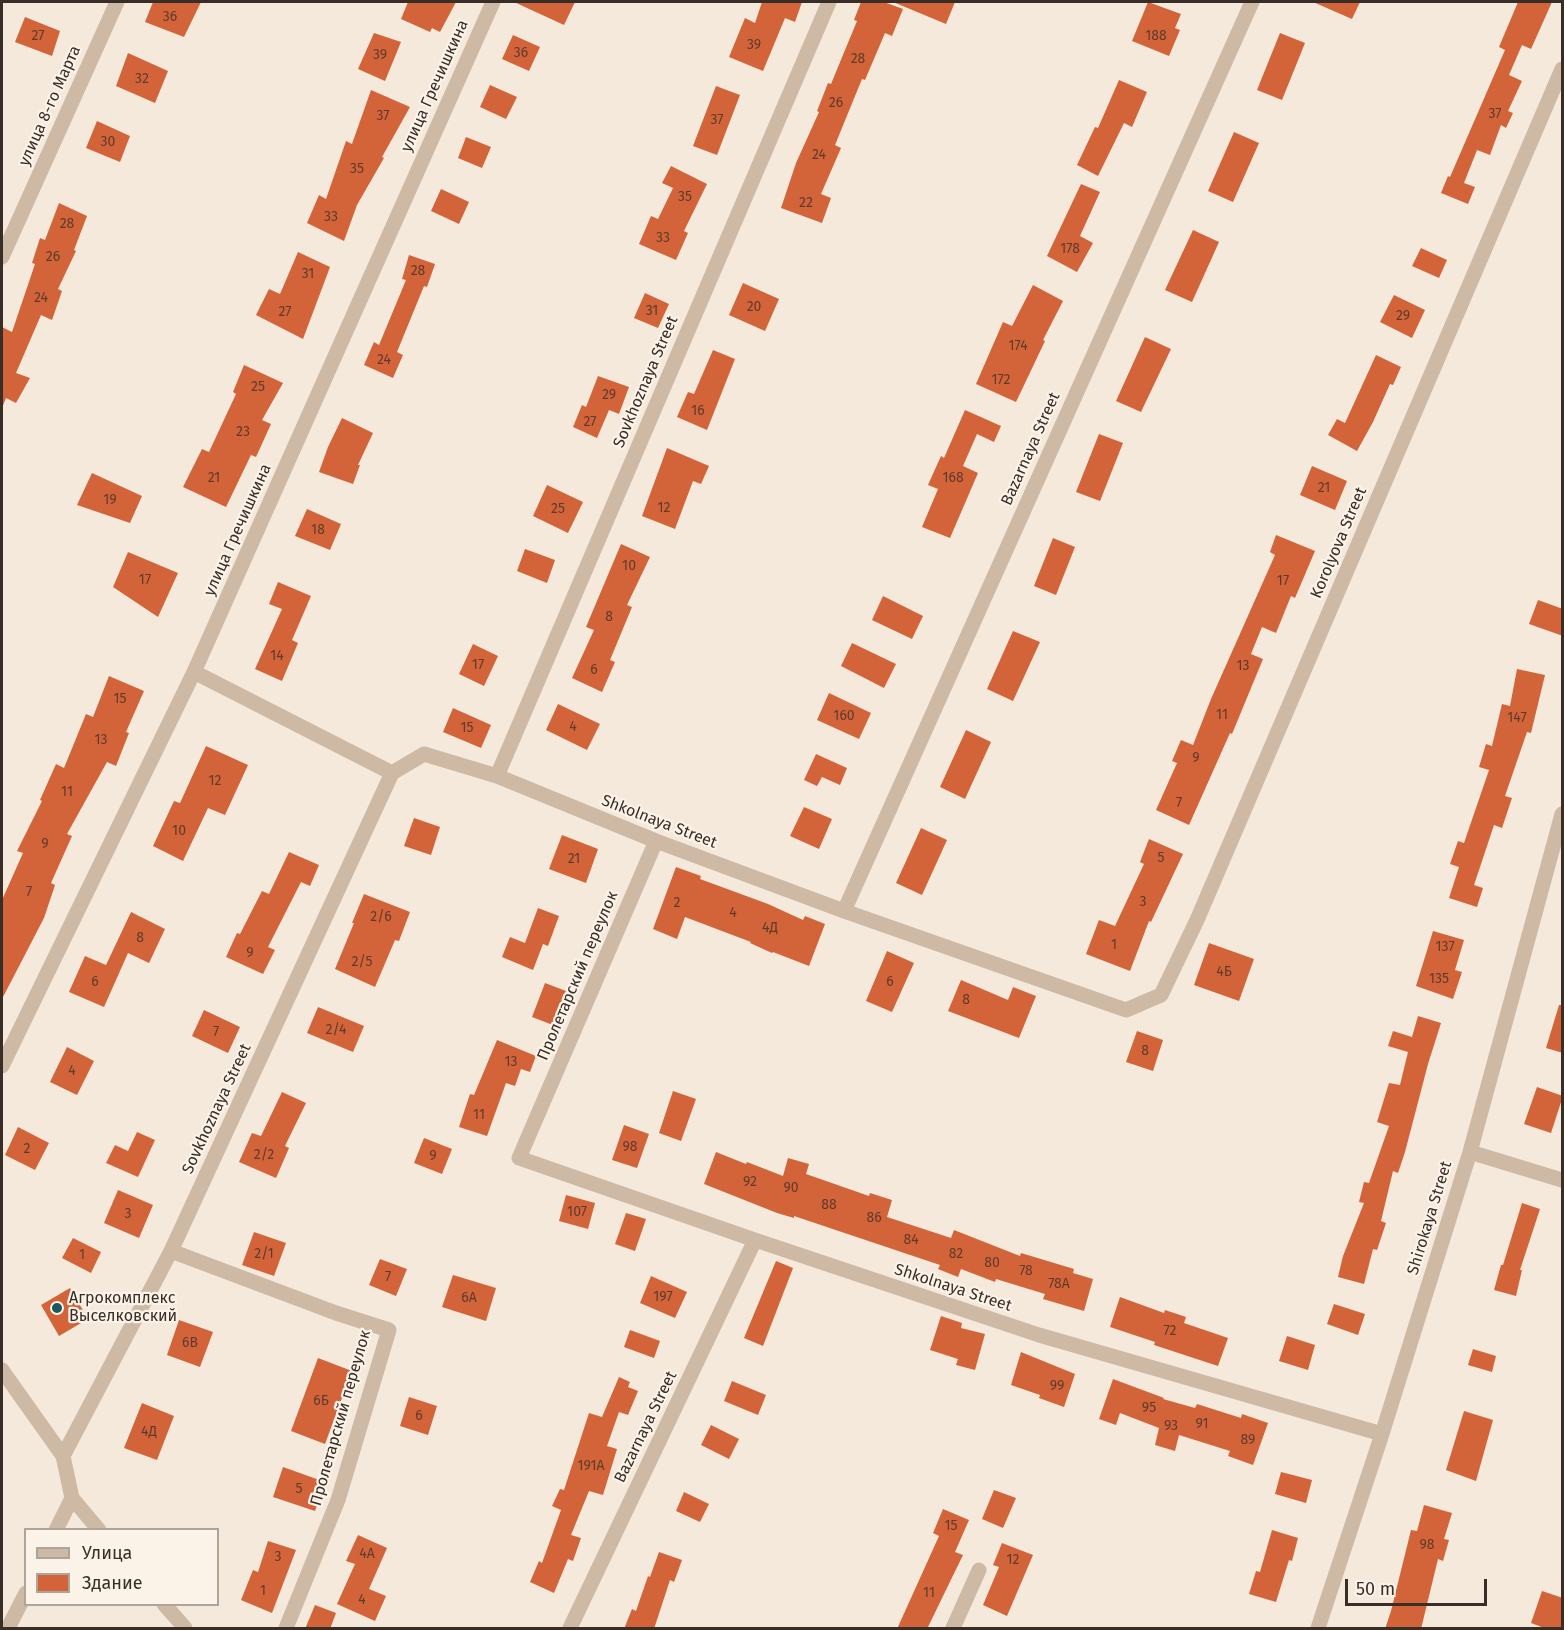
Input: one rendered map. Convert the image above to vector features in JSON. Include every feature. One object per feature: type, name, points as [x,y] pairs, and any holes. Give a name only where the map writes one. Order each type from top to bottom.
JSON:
[{"type":"street","name":"улица 8-го Марта","points":[[2,257],[117,2]]},
{"type":"street","name":"улица Гречишкина","points":[[2,1066],[194,672],[493,2]]},
{"type":"street","name":"Sovkhoznaya Street","points":[[497,776],[829,2]]},
{"type":"street","name":"Bazarnaya Street","points":[[844,910],[1252,2]]},
{"type":"street","name":"Shkolnaya Street","points":[[392,773],[424,754],[497,776],[656,841],[1126,1010],[1161,995],[1197,920],[1563,69]]},
{"type":"street","points":[[194,672],[392,773]]},
{"type":"street","name":"Sovkhoznaya Street","points":[[63,1456],[171,1251],[392,773]]},
{"type":"street","name":"Shirokaya Street","points":[[1318,1629],[1470,1152],[1563,814]]},
{"type":"street","name":"Пролетарский переулок","points":[[519,1158],[656,841]]},
{"type":"street","points":[[1470,1152],[1563,1180]]},
{"type":"street","name":"Shkolnaya Street","points":[[519,1158],[1039,1335],[1382,1434]]},
{"type":"street","name":"Bazarnaya Street","points":[[570,1629],[755,1240]]},
{"type":"street","name":"Пролетарский переулок","points":[[171,1251],[336,1313],[389,1330],[338,1500],[285,1629]]},
{"type":"street","points":[[2,1370],[63,1456],[72,1498],[97,1528]]},
{"type":"street","points":[[57,1528],[72,1498]]},
{"type":"street","points":[[953,1629],[979,1570]]},
{"type":"street","points":[[8,1629],[24,1597]]},
{"type":"street","points":[[165,1606],[185,1629]]},
{"type":"building","points":[[153,2],[201,2],[184,37],[145,22]]},
{"type":"building","points":[[408,2],[456,2],[440,32],[432,28],[430,32],[401,19]]},
{"type":"building","points":[[514,2],[575,2],[564,25]]},
{"type":"building","points":[[762,2],[802,2],[795,22],[785,18],[763,71],[729,57],[745,18],[755,23]]},
{"type":"building","points":[[861,2],[884,2],[903,9],[892,36],[885,33],[865,80],[862,79],[835,145],[841,148],[821,194],[831,198],[822,223],[781,208],[828,83],[831,84],[857,21],[854,20]]},
{"type":"building","points":[[893,2],[955,2],[946,24]]},
{"type":"building","points":[[1148,2],[1181,14],[1175,28],[1180,30],[1169,56],[1132,41]]},
{"type":"building","points":[[1313,2],[1360,2],[1352,19]]},
{"type":"building","points":[[1518,2],[1552,2],[1531,49],[1522,45],[1509,75],[1522,81],[1508,111],[1513,113],[1506,128],[1501,125],[1490,155],[1477,150],[1464,183],[1475,187],[1468,204],[1441,193],[1505,50],[1499,47]]},
{"type":"building","points":[[25,17],[60,31],[52,56],[15,42]]},
{"type":"building","points":[[374,33],[401,42],[385,81],[358,69]]},
{"type":"building","points":[[1280,33],[1305,43],[1282,100],[1257,90]]},
{"type":"building","points":[[513,35],[540,47],[529,71],[502,59]]},
{"type":"building","points":[[128,53],[168,71],[155,103],[116,86]]},
{"type":"building","points":[[1119,80],[1147,92],[1132,127],[1124,123],[1098,176],[1077,165],[1095,127],[1098,128]]},
{"type":"building","points":[[490,85],[517,97],[506,119],[480,107]]},
{"type":"building","points":[[716,86],[740,95],[717,155],[693,146]]},
{"type":"building","points":[[371,90],[410,107],[357,205],[344,241],[307,223],[319,195],[326,199],[346,141],[352,144]]},
{"type":"building","points":[[97,121],[130,136],[120,162],[86,148]]},
{"type":"building","points":[[1234,132],[1259,143],[1233,202],[1208,191]]},
{"type":"building","points":[[466,137],[491,147],[482,168],[458,158]]},
{"type":"building","points":[[671,166],[707,184],[684,231],[688,233],[676,260],[639,244],[651,216],[658,219],[673,188],[662,183]]},
{"type":"building","points":[[1081,184],[1100,192],[1080,236],[1093,243],[1077,272],[1047,256]]},
{"type":"building","points":[[441,189],[469,202],[459,224],[431,211]]},
{"type":"building","points":[[59,203],[87,216],[74,250],[76,251],[58,289],[62,291],[52,320],[41,315],[16,373],[30,378],[16,403],[6,398],[2,408],[2,327],[12,332],[35,264],[32,263],[40,238],[45,240]]},
{"type":"building","points":[[1193,230],[1219,242],[1192,302],[1165,290]]},
{"type":"building","points":[[1421,248],[1447,260],[1439,278],[1412,266]]},
{"type":"building","points":[[298,252],[330,267],[303,339],[256,315],[269,289],[280,294]]},
{"type":"building","points":[[409,255],[435,264],[397,352],[403,355],[393,378],[364,365],[374,342],[379,345],[406,280],[402,279]]},
{"type":"building","points":[[743,283],[779,299],[765,331],[729,315]]},
{"type":"building","points":[[1033,285],[1063,301],[1016,402],[976,384],[1003,322],[1012,326]]},
{"type":"building","points":[[645,293],[669,304],[658,328],[634,318]]},
{"type":"building","points":[[1394,295],[1425,310],[1412,338],[1380,322]]},
{"type":"building","points":[[1145,337],[1171,349],[1141,412],[1116,401]]},
{"type":"building","points":[[713,350],[735,359],[707,430],[677,417],[688,392],[694,394]]},
{"type":"building","points":[[1376,355],[1401,367],[1393,385],[1390,384],[1357,451],[1328,435],[1337,419],[1345,423]]},
{"type":"building","points":[[244,365],[283,383],[262,420],[271,424],[256,457],[251,455],[226,507],[183,487],[202,449],[209,452],[236,394],[233,392]]},
{"type":"building","points":[[598,376],[629,387],[619,414],[609,410],[597,438],[573,427],[582,405],[586,407]]},
{"type":"building","points":[[965,410],[1001,426],[994,442],[977,434],[963,466],[978,473],[950,538],[922,527],[938,489],[928,485],[941,456],[944,458]]},
{"type":"building","points":[[342,418],[373,433],[358,465],[360,465],[353,484],[319,472]]},
{"type":"building","points":[[1099,434],[1123,443],[1100,501],[1076,492]]},
{"type":"building","points":[[667,448],[709,466],[701,484],[693,481],[675,529],[642,516]]},
{"type":"building","points":[[1312,466],[1347,481],[1335,510],[1300,495]]},
{"type":"building","points":[[92,473],[142,496],[130,523],[77,505]]},
{"type":"building","points":[[547,485],[583,502],[568,533],[533,516]]},
{"type":"building","points":[[307,509],[341,524],[330,550],[295,536]]},
{"type":"building","points":[[1276,535],[1315,551],[1295,598],[1291,596],[1276,633],[1262,627],[1251,654],[1263,659],[1232,734],[1230,733],[1189,825],[1156,810],[1177,763],[1172,761],[1181,740],[1193,745],[1275,555],[1270,552]]},
{"type":"building","points":[[1053,538],[1075,547],[1056,595],[1034,586]]},
{"type":"building","points":[[621,544],[650,557],[627,605],[632,607],[610,660],[615,662],[602,692],[572,678],[594,630],[586,627]]},
{"type":"building","points":[[525,549],[555,560],[547,583],[517,571]]},
{"type":"building","points":[[128,552],[178,573],[158,617],[113,587]]},
{"type":"building","points":[[278,582],[311,596],[292,640],[298,643],[282,681],[255,669],[282,609],[269,604]]},
{"type":"building","points":[[883,596],[923,616],[912,639],[872,620]]},
{"type":"building","points":[[1538,600],[1563,609],[1563,636],[1529,624]]},
{"type":"building","points":[[1013,631],[1040,642],[1013,701],[987,689]]},
{"type":"building","points":[[852,643],[896,664],[884,688],[841,666]]},
{"type":"building","points":[[473,644],[498,656],[484,686],[459,674]]},
{"type":"building","points":[[1517,669],[1545,675],[1531,733],[1527,732],[1505,796],[1512,798],[1502,828],[1494,825],[1474,885],[1483,888],[1477,907],[1449,898],[1459,867],[1450,864],[1458,841],[1464,843],[1489,770],[1479,767],[1486,744],[1492,746],[1502,704],[1510,706]]},
{"type":"building","points":[[109,676],[144,691],[126,732],[129,733],[116,766],[107,762],[67,834],[72,836],[51,883],[55,885],[44,918],[2,999],[2,900],[23,853],[17,851],[42,801],[40,800],[56,764],[64,768],[86,714],[93,717]]},
{"type":"building","points":[[829,693],[871,713],[859,739],[817,720]]},
{"type":"building","points":[[558,704],[600,724],[587,750],[546,730]]},
{"type":"building","points":[[453,708],[491,725],[481,748],[443,732]]},
{"type":"building","points":[[966,730],[991,742],[965,799],[940,787]]},
{"type":"building","points":[[206,746],[248,765],[225,815],[208,808],[183,861],[153,846],[174,801],[180,803]]},
{"type":"building","points":[[816,754],[847,768],[840,785],[822,777],[817,786],[804,780]]},
{"type":"building","points":[[804,807],[832,819],[819,849],[790,836]]},
{"type":"building","points":[[414,818],[440,827],[431,855],[404,846]]},
{"type":"building","points":[[921,828],[947,840],[922,895],[896,883]]},
{"type":"building","points":[[562,835],[598,849],[586,883],[549,869]]},
{"type":"building","points":[[1149,839],[1183,854],[1151,922],[1149,921],[1130,971],[1086,954],[1099,920],[1115,926],[1144,864],[1140,862]]},
{"type":"building","points":[[289,852],[319,865],[310,886],[301,882],[268,947],[275,950],[263,974],[226,957],[237,933],[240,934],[262,891],[269,894]]},
{"type":"building","points":[[676,867],[701,876],[700,879],[768,904],[803,920],[805,916],[825,924],[809,966],[685,917],[677,939],[653,929]]},
{"type":"building","points":[[364,894],[410,912],[399,941],[395,940],[375,987],[335,969]]},
{"type":"building","points":[[538,908],[559,916],[548,946],[543,944],[533,970],[502,957],[510,937],[525,943]]},
{"type":"building","points":[[131,912],[165,929],[149,963],[128,953],[104,1007],[69,992],[85,956],[106,965]]},
{"type":"building","points":[[1433,931],[1464,940],[1455,970],[1462,972],[1453,999],[1416,986]]},
{"type":"building","points":[[1209,943],[1254,959],[1239,1001],[1194,985]]},
{"type":"building","points":[[887,951],[914,963],[892,1012],[866,1001]]},
{"type":"building","points":[[961,980],[1008,1000],[1013,987],[1036,996],[1019,1038],[948,1011]]},
{"type":"building","points":[[545,983],[566,991],[553,1025],[532,1017]]},
{"type":"building","points":[[1559,1005],[1563,1005],[1563,1053],[1546,1048]]},
{"type":"building","points":[[318,1007],[364,1026],[353,1052],[307,1033]]},
{"type":"building","points":[[204,1010],[240,1027],[228,1053],[192,1036]]},
{"type":"building","points":[[1418,1016],[1441,1023],[1405,1152],[1398,1173],[1393,1171],[1381,1221],[1386,1223],[1377,1250],[1373,1249],[1364,1284],[1338,1277],[1343,1256],[1364,1203],[1359,1202],[1364,1182],[1369,1183],[1389,1126],[1377,1122],[1389,1083],[1400,1085],[1408,1052],[1388,1046],[1393,1031],[1412,1037]]},
{"type":"building","points":[[1137,1031],[1163,1040],[1153,1071],[1126,1062]]},
{"type":"building","points":[[497,1040],[536,1056],[530,1072],[521,1069],[515,1086],[506,1083],[487,1136],[459,1127],[470,1094],[474,1095]]},
{"type":"building","points":[[67,1047],[94,1061],[77,1095],[50,1082]]},
{"type":"building","points":[[1537,1087],[1563,1096],[1551,1133],[1524,1124]]},
{"type":"building","points":[[673,1091],[696,1099],[681,1141],[659,1133]]},
{"type":"building","points":[[282,1092],[306,1103],[285,1146],[289,1148],[276,1178],[239,1162],[252,1133],[261,1136]]},
{"type":"building","points":[[624,1125],[649,1134],[637,1168],[612,1160]]},
{"type":"building","points":[[18,1127],[49,1143],[35,1170],[5,1155]]},
{"type":"building","points":[[137,1132],[155,1140],[138,1177],[106,1163],[115,1145],[128,1151]]},
{"type":"building","points":[[424,1138],[452,1149],[442,1174],[414,1163]]},
{"type":"building","points":[[716,1152],[783,1176],[788,1158],[809,1164],[806,1174],[869,1196],[870,1193],[892,1200],[887,1217],[951,1238],[954,1230],[1020,1256],[1021,1253],[1074,1269],[1073,1273],[1093,1279],[1084,1311],[1043,1299],[1045,1294],[996,1279],[995,1282],[961,1269],[958,1277],[938,1269],[940,1265],[794,1216],[794,1218],[777,1213],[704,1184]]},
{"type":"building","points":[[118,1190],[153,1205],[139,1238],[104,1223]]},
{"type":"building","points":[[566,1195],[595,1203],[588,1229],[559,1221]]},
{"type":"building","points":[[1522,1203],[1540,1209],[1520,1270],[1522,1270],[1516,1296],[1494,1290]]},
{"type":"building","points":[[626,1213],[646,1219],[635,1251],[615,1244]]},
{"type":"building","points":[[254,1232],[286,1243],[274,1276],[242,1265]]},
{"type":"building","points":[[73,1238],[101,1252],[91,1273],[62,1258]]},
{"type":"building","points":[[380,1259],[407,1269],[396,1296],[369,1285]]},
{"type":"building","points":[[776,1261],[793,1268],[763,1346],[744,1338]]},
{"type":"building","points":[[453,1275],[496,1288],[486,1321],[442,1307]]},
{"type":"building","points":[[651,1276],[687,1292],[675,1318],[640,1303]]},
{"type":"building","points":[[70,1288],[88,1319],[59,1336],[41,1305]]},
{"type":"building","points":[[1120,1297],[1164,1313],[1165,1310],[1186,1317],[1184,1323],[1228,1338],[1218,1366],[1154,1345],[1155,1342],[1110,1327]]},
{"type":"building","points":[[1334,1304],[1365,1314],[1358,1335],[1327,1324]]},
{"type":"building","points":[[941,1316],[962,1323],[961,1328],[985,1334],[975,1370],[956,1365],[958,1359],[930,1350]]},
{"type":"building","points":[[179,1320],[213,1332],[200,1367],[167,1355]]},
{"type":"building","points":[[630,1330],[660,1341],[654,1358],[624,1347]]},
{"type":"building","points":[[1287,1336],[1315,1345],[1308,1370],[1279,1361]]},
{"type":"building","points":[[1473,1349],[1496,1356],[1492,1372],[1468,1365]]},
{"type":"building","points":[[1021,1352],[1075,1374],[1064,1407],[1039,1398],[1040,1395],[1011,1385]]},
{"type":"building","points":[[318,1358],[352,1371],[325,1444],[291,1431]]},
{"type":"building","points":[[619,1377],[630,1382],[628,1387],[638,1391],[628,1415],[619,1412],[607,1446],[617,1449],[603,1495],[589,1491],[571,1535],[581,1538],[573,1561],[568,1559],[554,1593],[530,1582],[539,1561],[542,1563],[561,1510],[552,1506],[560,1489],[564,1490],[589,1413],[602,1417]]},
{"type":"building","points":[[1113,1379],[1163,1399],[1195,1408],[1197,1404],[1241,1418],[1242,1414],[1268,1423],[1253,1465],[1228,1456],[1230,1451],[1179,1435],[1175,1451],[1155,1445],[1159,1428],[1120,1413],[1116,1425],[1099,1419]]},
{"type":"building","points":[[732,1381],[766,1395],[758,1415],[724,1401]]},
{"type":"building","points":[[409,1397],[437,1406],[428,1435],[400,1426]]},
{"type":"building","points":[[142,1403],[174,1416],[157,1460],[124,1448]]},
{"type":"building","points":[[1464,1411],[1493,1420],[1476,1481],[1446,1470]]},
{"type":"building","points":[[711,1425],[739,1439],[729,1459],[701,1445]]},
{"type":"building","points":[[283,1467],[325,1482],[315,1511],[273,1497]]},
{"type":"building","points":[[1281,1472],[1312,1480],[1306,1503],[1275,1494]]},
{"type":"building","points":[[994,1490],[1016,1498],[1003,1528],[982,1519]]},
{"type":"building","points":[[684,1492],[709,1504],[700,1522],[676,1511]]},
{"type":"building","points":[[1424,1505],[1452,1513],[1444,1539],[1449,1540],[1443,1561],[1438,1559],[1421,1629],[1385,1629],[1411,1530],[1417,1531]]},
{"type":"building","points":[[943,1509],[969,1520],[955,1552],[963,1555],[927,1629],[897,1629],[939,1536],[933,1533]]},
{"type":"building","points":[[1272,1530],[1298,1538],[1292,1561],[1289,1560],[1276,1602],[1249,1594],[1256,1571],[1260,1572]]},
{"type":"building","points":[[358,1535],[387,1548],[369,1589],[386,1596],[375,1621],[337,1604],[355,1564],[346,1561]]},
{"type":"building","points":[[268,1541],[296,1550],[272,1613],[241,1600],[253,1570],[258,1572]]},
{"type":"building","points":[[1002,1543],[1033,1555],[1007,1616],[983,1605],[999,1567],[993,1565]]},
{"type":"building","points":[[659,1552],[682,1560],[674,1582],[670,1580],[654,1629],[624,1629],[632,1609],[636,1611]]},
{"type":"building","points":[[1542,1591],[1563,1598],[1563,1629],[1547,1629],[1531,1623]]},
{"type":"building","points":[[315,1605],[336,1613],[330,1629],[305,1629]]},
{"type":"place","name":"Агрокомплекс Выселковский","points":[[57,1308]]}]
